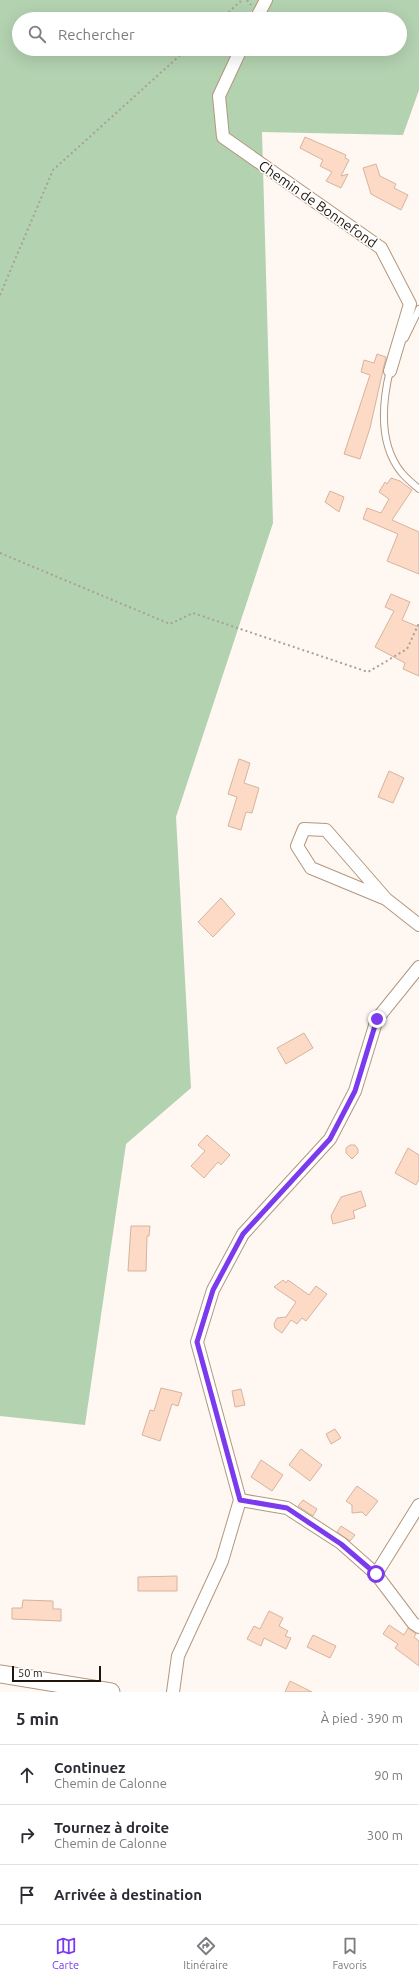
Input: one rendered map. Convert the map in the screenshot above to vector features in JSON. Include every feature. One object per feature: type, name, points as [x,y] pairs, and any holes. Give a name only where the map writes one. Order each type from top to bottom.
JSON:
[{"type":"street","points":[[260,12],[266,0]]},
{"type":"street","name":"Chemin de Bonnefond","points":[[238,56],[219,96],[223,137],[381,248],[410,304],[390,371]]},
{"type":"street","points":[[386,899],[311,868],[297,846],[304,830],[326,830],[386,899],[419,925]]},
{"type":"street","points":[[173,1692],[178,1656],[222,1561],[240,1500],[197,1342],[213,1290],[243,1234],[330,1139],[355,1091],[377,1019],[419,967]]},
{"type":"street","points":[[240,1500],[287,1508],[341,1544],[376,1574],[413,1623],[419,1627]]},
{"type":"street","points":[[376,1574],[419,1505]]},
{"type":"street","points":[[0,1674],[111,1692]]},
{"type":"lane","points":[[419,309],[390,371],[383,418],[388,446],[401,471],[419,489]]},
{"type":"path","points":[[229,12],[242,0]]},
{"type":"path","points":[[0,295],[53,170],[180,56]]},
{"type":"path","points":[[0,553],[170,624],[193,613],[368,672],[407,649],[419,623]]},
{"type":"green space","points":[[0,0],[419,0],[419,90],[403,135],[262,132],[273,523],[176,817],[191,1088],[126,1144],[85,1425],[0,1416]]},
{"type":"building","points":[[305,137],[346,155],[345,158],[349,160],[341,176],[348,174],[341,188],[326,181],[332,172],[320,166],[323,160],[300,148]]},
{"type":"building","points":[[376,164],[380,176],[396,184],[394,188],[408,195],[401,210],[371,194],[363,168]]},
{"type":"building","points":[[377,354],[386,357],[370,428],[360,459],[344,454],[370,375],[361,372],[364,360],[374,363]]},
{"type":"building","points":[[391,478],[400,481],[412,490],[392,520],[419,532],[419,574],[387,561],[398,534],[363,519],[367,508],[381,513],[389,499],[379,492],[385,482],[387,484]]},
{"type":"building","points":[[330,491],[344,497],[339,512],[325,502]]},
{"type":"building","points":[[391,594],[410,602],[402,620],[419,627],[419,676],[403,669],[405,663],[375,647],[394,611],[385,607]]},
{"type":"building","points":[[239,759],[250,763],[244,783],[259,788],[252,813],[246,812],[241,830],[228,826],[237,797],[228,794]]},
{"type":"building","points":[[389,771],[404,778],[393,803],[378,797]]},
{"type":"building","points":[[221,898],[235,914],[213,937],[198,922]]},
{"type":"building","points":[[304,1033],[313,1048],[286,1064],[277,1048]]},
{"type":"building","points":[[207,1135],[230,1155],[221,1165],[218,1162],[204,1178],[191,1166],[205,1151],[198,1145]]},
{"type":"building","points":[[350,1145],[355,1145],[358,1149],[358,1153],[352,1159],[346,1153],[346,1148]]},
{"type":"building","points":[[408,1148],[419,1155],[419,1179],[416,1185],[395,1173]]},
{"type":"building","points":[[361,1191],[366,1206],[353,1211],[355,1218],[333,1224],[331,1216],[341,1197]]},
{"type":"building","points":[[131,1226],[150,1226],[149,1236],[147,1236],[146,1271],[128,1271]]},
{"type":"building","points":[[283,1280],[286,1283],[288,1280],[309,1295],[316,1286],[327,1294],[306,1321],[302,1318],[297,1324],[291,1320],[282,1333],[275,1328],[274,1324],[277,1318],[286,1317],[296,1302],[274,1287]]},
{"type":"building","points":[[161,1388],[182,1393],[178,1406],[172,1404],[160,1441],[142,1435],[150,1410],[154,1411]]},
{"type":"building","points":[[241,1389],[245,1405],[235,1407],[232,1391]]},
{"type":"building","points":[[335,1429],[341,1438],[331,1444],[326,1434]]},
{"type":"building","points":[[301,1449],[322,1465],[310,1481],[289,1465]]},
{"type":"building","points":[[261,1460],[283,1475],[272,1491],[251,1477]]},
{"type":"building","points":[[357,1486],[378,1501],[366,1516],[362,1512],[352,1513],[352,1505],[346,1501]]},
{"type":"building","points":[[303,1500],[317,1509],[313,1516],[298,1506]]},
{"type":"building","points":[[341,1526],[355,1535],[350,1541],[337,1532]]},
{"type":"building","points":[[177,1576],[177,1591],[138,1591],[138,1577]]},
{"type":"building","points":[[23,1600],[53,1601],[53,1609],[61,1609],[61,1621],[12,1619],[12,1608],[22,1608]]},
{"type":"building","points":[[269,1611],[283,1618],[279,1626],[288,1631],[285,1636],[291,1638],[286,1649],[264,1638],[261,1646],[247,1639],[254,1626],[260,1629]]},
{"type":"building","points":[[389,1625],[404,1635],[408,1628],[416,1634],[414,1637],[419,1641],[419,1666],[395,1648],[398,1644],[383,1634]]},
{"type":"building","points":[[313,1635],[336,1646],[330,1658],[307,1647]]},
{"type":"building","points":[[290,1681],[312,1692],[285,1692]]},
{"type":"route","points":[[376,1574],[341,1544],[287,1508],[240,1500],[197,1342],[213,1290],[243,1234],[330,1139],[355,1091],[377,1019]]}]
